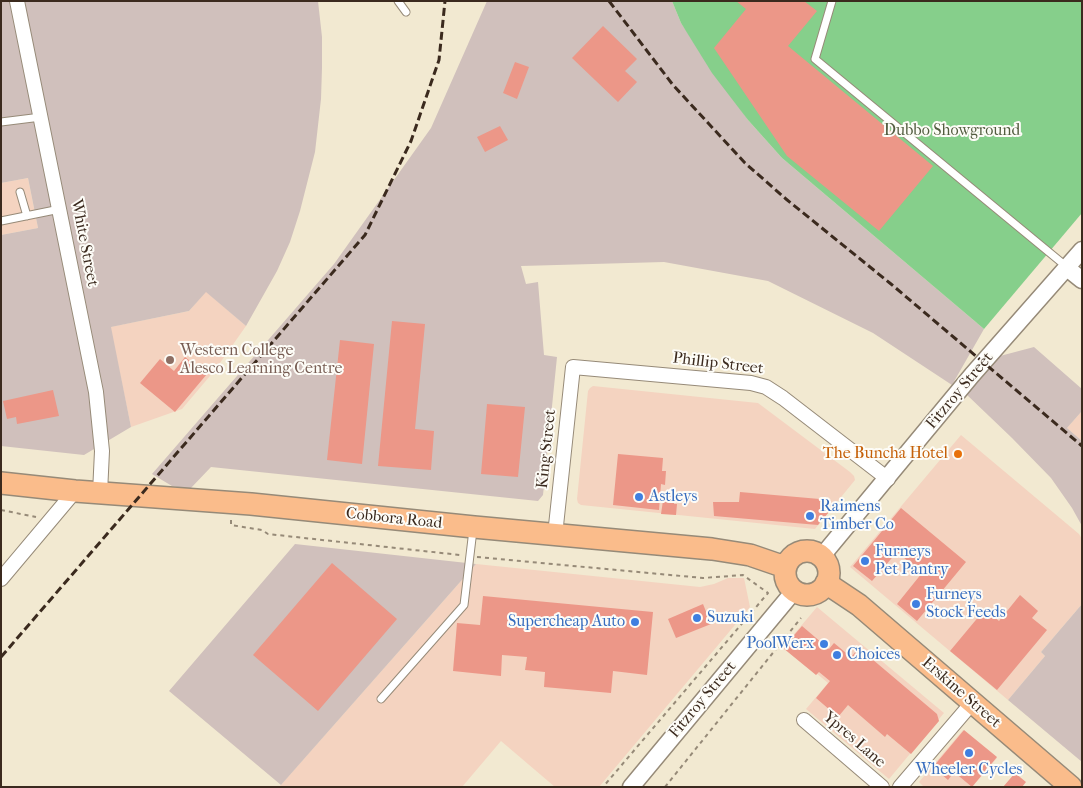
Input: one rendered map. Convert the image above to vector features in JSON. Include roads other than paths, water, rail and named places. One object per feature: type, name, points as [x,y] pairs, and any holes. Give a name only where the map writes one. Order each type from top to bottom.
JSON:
[{"type":"main road","name":"Cobbora Road","points":[[1,483],[75,491],[232,502],[712,549],[750,555],[785,567]]},
{"type":"main road","points":[[808,550],[822,556],[828,569],[826,583],[812,594],[800,594],[794,591],[786,580],[785,567],[788,560],[801,551],[808,550]]},
{"type":"main road","name":"Erskine Street","points":[[826,583],[859,605],[1071,787]]},
{"type":"street","name":"White Street","points":[[17,1],[96,392],[102,451],[100,493]]},
{"type":"street","name":"Fitzroy Street","points":[[822,556],[986,358],[1082,250]]},
{"type":"street","points":[[1067,268],[1082,280]]},
{"type":"street","name":"Phillip Street","points":[[574,367],[751,383],[766,387],[888,478]]},
{"type":"street","name":"King Street","points":[[555,535],[574,367]]},
{"type":"street","points":[[1,578],[75,491]]},
{"type":"street","name":"Fitzroy Street","points":[[631,787],[794,591]]},
{"type":"street","points":[[900,787],[972,703]]},
{"type":"street","name":"Ypres Lane","points":[[804,720],[882,787]]},
{"type":"lane","points":[[398,1],[406,12]]},
{"type":"lane","points":[[832,1],[815,59],[1067,268]]},
{"type":"lane","points":[[1,122],[41,117]]},
{"type":"lane","points":[[20,192],[27,216]]},
{"type":"lane","points":[[1,221],[60,209]]},
{"type":"lane","points":[[381,699],[464,605],[474,527]]},
{"type":"railway","points":[[1,657],[365,235],[411,141],[439,60],[445,1]]},
{"type":"railway","points":[[609,1],[673,85],[745,163],[1082,446]]},
{"type":"place","name":"Western College Alesco Learning Centre","points":[[170,360]]},
{"type":"place","name":"The Buncha Hotel","points":[[958,454]]},
{"type":"place","name":"Astleys","points":[[639,497]]},
{"type":"place","name":"Raimens Timber Co","points":[[810,516]]},
{"type":"place","name":"Furneys Pet Pantry","points":[[865,561]]},
{"type":"place","name":"Furneys Stock Feeds","points":[[916,604]]},
{"type":"place","name":"Suzuki","points":[[697,618]]},
{"type":"place","name":"Supercheap Auto","points":[[635,622]]},
{"type":"place","name":"PoolWerx","points":[[824,644]]},
{"type":"place","name":"Choices","points":[[837,655]]},
{"type":"place","name":"Wheeler Cycles","points":[[969,753]]},
{"type":"park label","name":"Dubbo Showground","points":[[952,131]]}]
